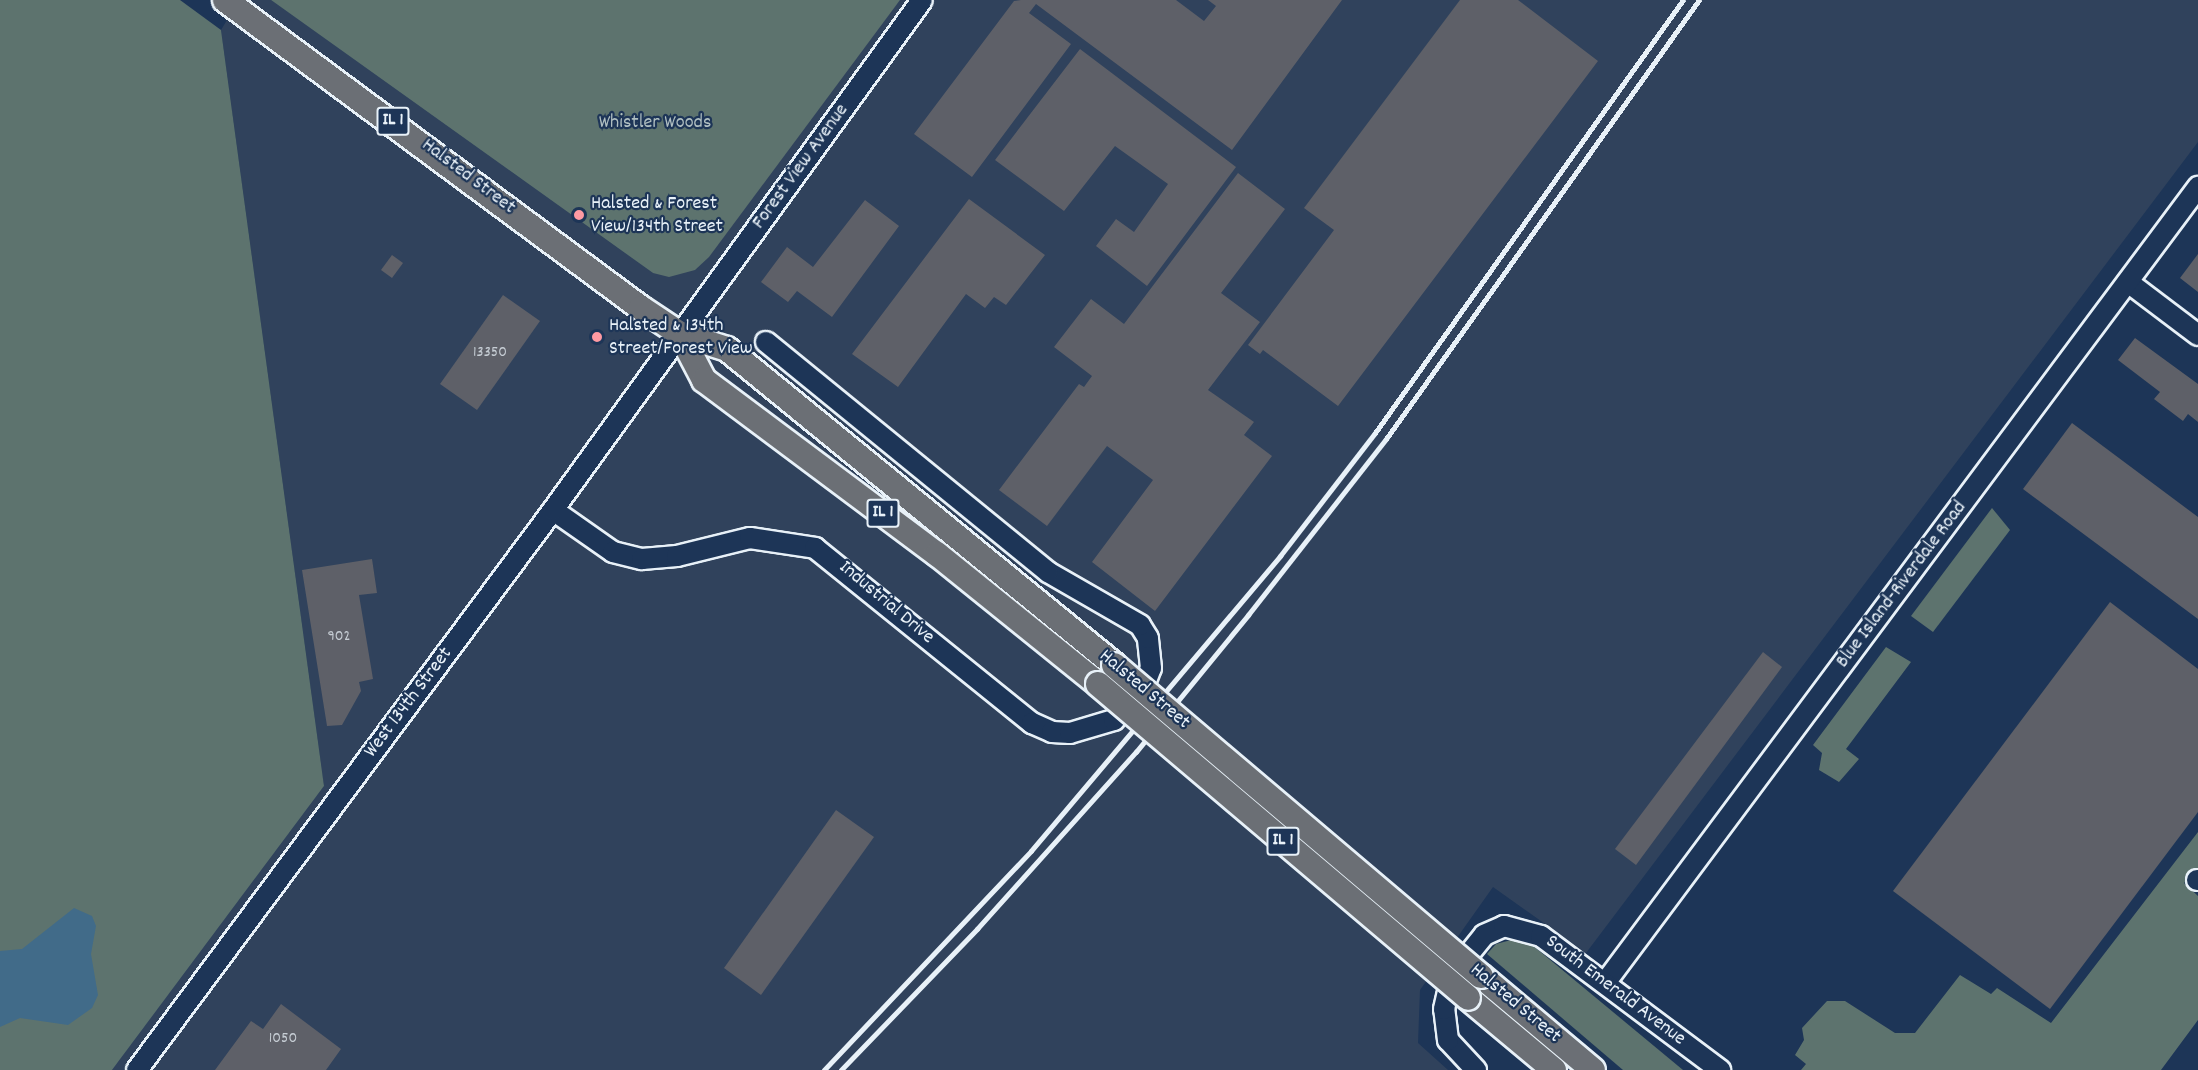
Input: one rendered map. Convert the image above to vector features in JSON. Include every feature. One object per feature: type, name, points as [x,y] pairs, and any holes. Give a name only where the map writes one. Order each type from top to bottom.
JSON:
[{"type":"main road","name":"Halsted Street","points":[[225,0],[680,334],[727,350],[1114,664],[1593,1070]]},
{"type":"main road","name":"Halsted Street","points":[[680,334],[704,380],[937,554],[1098,684],[1554,1070]]},
{"type":"street","name":"Forest View Avenue","points":[[680,334],[922,0]]},
{"type":"street","name":"Blue Island-Riverdale Road","points":[[1605,983],[2198,187]]},
{"type":"street","points":[[2127,282],[2198,335]]},
{"type":"street","name":"West 134th Street","points":[[137,1070],[553,510],[680,334]]},
{"type":"street","name":"Industrial Drive","points":[[553,510],[613,552],[642,559],[677,556],[750,538],[815,548],[1014,710],[1052,732],[1096,728],[1130,704],[1151,668],[1148,638],[1127,613],[1081,594],[1048,572],[766,342]]},
{"type":"street","name":"South Emerald Avenue","points":[[1476,1070],[1448,1041],[1444,1010],[1449,987],[1464,960],[1484,935],[1504,926],[1542,936],[1720,1070]]},
{"type":"shaded area","points":[[239,0],[271,0],[653,273],[900,0],[2198,0],[2198,142],[1586,953],[1493,887],[1420,990],[1418,1043],[1448,1070],[112,1070],[324,786],[221,30]]},
{"type":"shaded area","points":[[74,908],[92,916],[96,926],[91,954],[98,995],[92,1008],[68,1025],[20,1018],[0,1027],[0,951],[22,949]]},
{"type":"green space","points":[[0,0],[180,0],[221,30],[324,786],[112,1070],[0,1070]]},
{"type":"green space","name":"Whistler Woods","points":[[271,0],[900,0],[709,257],[695,270],[669,277],[653,273]]},
{"type":"green space","points":[[1992,508],[2010,530],[1933,632],[1911,616]]},
{"type":"green space","points":[[1886,647],[1911,662],[1846,749],[1859,759],[1839,782],[1819,770],[1822,753],[1813,745]]},
{"type":"green space","points":[[2198,832],[2198,869],[2184,883],[2198,896],[2198,1020],[2161,1070],[1801,1070],[1806,1064],[1795,1055],[1804,1040],[1802,1028],[1827,1001],[1845,1001],[1895,1033],[1915,1033],[1960,975],[1991,994],[1997,988],[2051,1023]]},
{"type":"green space","points":[[1511,940],[1531,944],[1683,1070],[1623,1070],[1487,954],[1496,944]]},
{"type":"building","points":[[1176,0],[1204,21],[1216,6],[1208,0],[1342,0],[1232,150],[1036,4],[1029,13],[1071,44],[972,177],[914,134],[1014,1]]},
{"type":"building","points":[[1460,0],[1518,0],[1598,61],[1338,406],[1263,350],[1260,354],[1248,345],[1334,230],[1304,208]]},
{"type":"building","points":[[1080,49],[1236,167],[1147,286],[1096,246],[1116,219],[1134,232],[1168,184],[1115,146],[1064,211],[995,160]]},
{"type":"building","points":[[1238,173],[1285,209],[1221,293],[1260,322],[1208,390],[1254,422],[1244,435],[1272,456],[1155,611],[1092,562],[1153,480],[1107,446],[1047,526],[999,490],[1079,384],[1084,387],[1092,376],[1054,347],[1091,299],[1124,324]]},
{"type":"building","points":[[969,199],[1045,255],[1006,305],[994,297],[985,308],[966,294],[898,387],[852,354]]},
{"type":"building","points":[[865,200],[899,226],[832,317],[797,291],[788,302],[761,282],[787,247],[813,267]]},
{"type":"building","points":[[2198,254],[2198,292],[2180,278]]},
{"type":"building","points":[[392,255],[403,263],[392,278],[381,270]]},
{"type":"building","points":[[503,295],[540,321],[477,410],[440,384]]},
{"type":"building","points":[[2135,338],[2198,384],[2198,422],[2188,414],[2183,421],[2154,399],[2160,392],[2118,360]]},
{"type":"building","points":[[2072,423],[2198,517],[2198,619],[2023,489]]},
{"type":"building","points":[[372,559],[377,593],[359,595],[373,679],[359,682],[361,691],[342,725],[327,726],[302,570]]},
{"type":"building","points":[[2110,602],[2198,669],[2198,812],[2050,1009],[1893,891]]},
{"type":"building","points":[[1763,652],[1782,667],[1636,865],[1615,849]]},
{"type":"building","points":[[836,810],[874,837],[761,995],[724,968]]},
{"type":"building","points":[[281,1004],[341,1049],[326,1070],[215,1070],[251,1021],[263,1029]]},
{"type":"railway","points":[[824,1070],[1031,851],[1280,556],[1375,433],[1683,0]]},
{"type":"railway","points":[[841,1070],[977,929],[1136,752],[1248,615],[1386,439],[1699,0]]},
{"type":"place","name":"Halsted & Forest View/134th Street","points":[[579,215]]},
{"type":"place","name":"Halsted & 134th Street/Forest View","points":[[597,337]]}]
